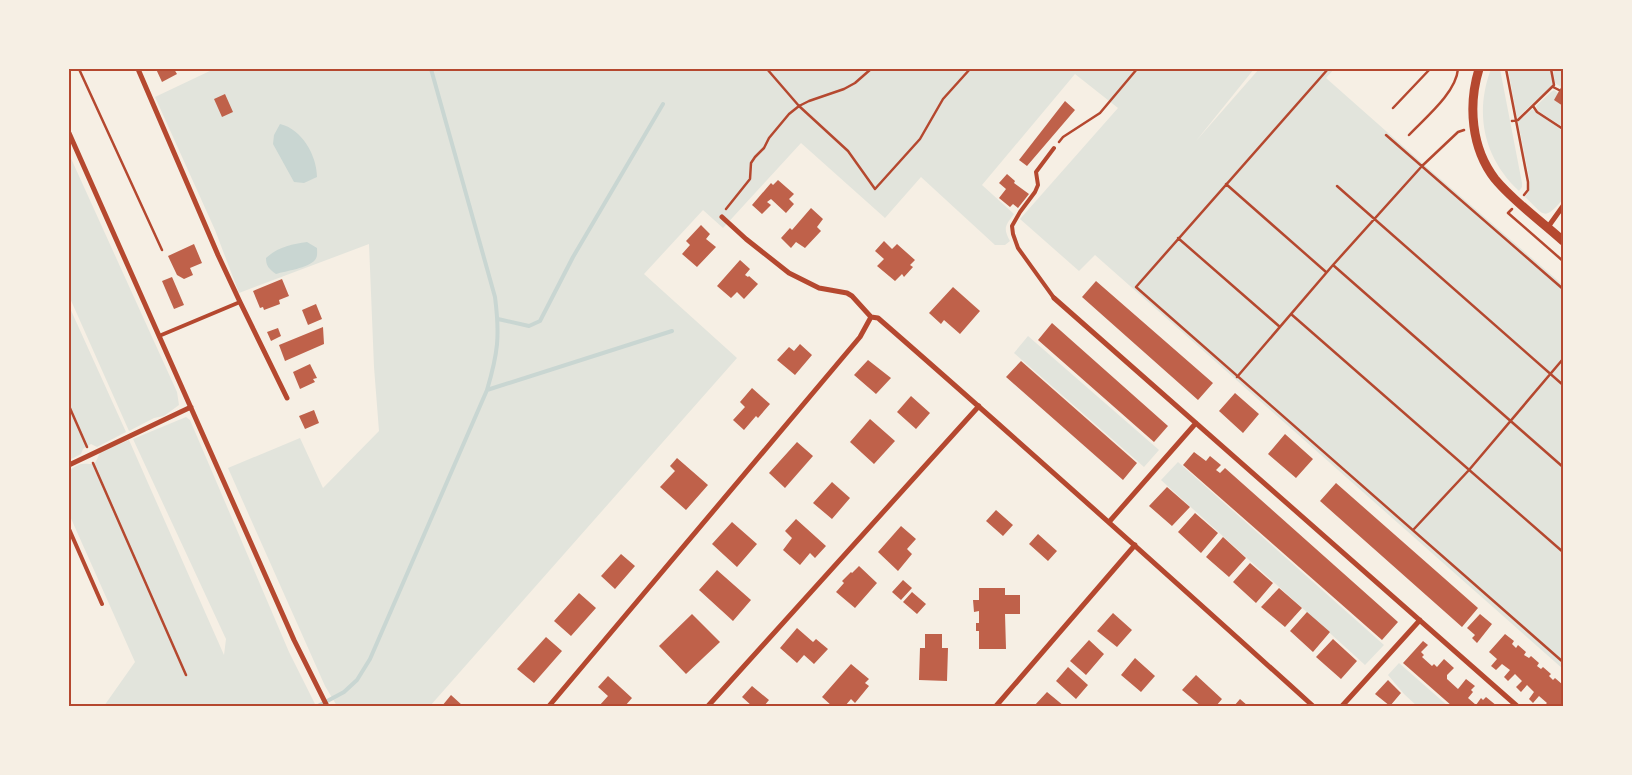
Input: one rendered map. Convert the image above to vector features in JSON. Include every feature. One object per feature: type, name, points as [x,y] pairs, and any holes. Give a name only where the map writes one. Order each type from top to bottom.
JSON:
[{"type":"street","points":[[138,69],[240,302],[287,398]]},
{"type":"street","points":[[1479,69],[1472,98],[1474,126],[1483,158],[1493,175],[1505,189],[1563,241]]},
{"type":"street","points":[[69,133],[294,640],[328,706]]},
{"type":"street","points":[[1548,227],[1563,206]]},
{"type":"street","points":[[722,217],[789,273],[819,288],[846,293],[852,296],[872,316],[878,318],[1110,522],[1313,706]]},
{"type":"street","points":[[1054,298],[1517,706]]},
{"type":"street","points":[[549,706],[860,337],[872,316]]},
{"type":"street","points":[[708,706],[979,406]]},
{"type":"street","points":[[69,465],[88,454],[191,407]]},
{"type":"street","points":[[1110,522],[1196,423]]},
{"type":"street","points":[[996,706],[1135,545]]},
{"type":"street","points":[[1342,706],[1420,620]]},
{"type":"lane","points":[[1054,148],[1036,172],[1038,186],[1012,226],[1018,248],[1054,298]]},
{"type":"lane","points":[[159,336],[240,302]]},
{"type":"lane","points":[[69,530],[102,604]]},
{"type":"path","points":[[79,69],[162,250]]},
{"type":"path","points":[[767,69],[799,106],[848,151],[875,189],[920,139],[943,99],[970,69]]},
{"type":"path","points":[[722,217],[750,179],[751,163],[789,114],[799,106],[855,83],[871,69]]},
{"type":"path","points":[[1054,148],[1063,138],[1100,113],[1137,69]]},
{"type":"path","points":[[1328,69],[1136,287],[1237,377],[1414,529],[1563,662]]},
{"type":"path","points":[[1393,108],[1430,69]]},
{"type":"path","points":[[1410,135],[1447,94],[1454,82],[1458,69]]},
{"type":"path","points":[[1506,69],[1514,121],[1528,182],[1528,190],[1522,197]]},
{"type":"path","points":[[1514,121],[1553,87],[1551,69]]},
{"type":"path","points":[[1553,87],[1559,90]]},
{"type":"path","points":[[1533,106],[1537,112],[1563,129]]},
{"type":"path","points":[[1237,377],[1333,265],[1422,166],[1458,132],[1474,126]]},
{"type":"path","points":[[1386,134],[1563,289]]},
{"type":"path","points":[[1226,184],[1327,273]]},
{"type":"path","points":[[1336,186],[1563,385]]},
{"type":"path","points":[[1508,213],[1563,261]]},
{"type":"path","points":[[1178,238],[1280,328]]},
{"type":"path","points":[[1333,265],[1563,467]]},
{"type":"path","points":[[1291,314],[1563,552]]},
{"type":"path","points":[[1414,529],[1469,470],[1563,359]]},
{"type":"path","points":[[69,406],[87,446]]},
{"type":"path","points":[[93,464],[186,675]]},
{"type":"shaded area","points":[[214,69],[1254,69],[1196,141],[1259,69],[1334,69],[1326,78],[1563,285],[1563,669],[1095,255],[1079,271],[1020,219],[1118,108],[1075,74],[982,185],[1014,214],[1006,227],[1006,233],[1010,241],[1005,245],[995,245],[921,177],[885,218],[801,143],[723,228],[703,210],[644,274],[737,358],[430,706],[337,706],[325,686],[228,468],[300,438],[323,488],[379,431],[374,367],[369,244],[239,293],[215,230],[155,97]]},
{"type":"shaded area","points":[[1491,69],[1500,69],[1522,183],[1519,191],[1497,164],[1490,150],[1486,134],[1483,119],[1483,102]]},
{"type":"shaded area","points":[[1508,69],[1550,69],[1553,85],[1517,118]]},
{"type":"shaded area","points":[[1553,69],[1563,69],[1563,127],[1538,111],[1536,106],[1554,90],[1558,93],[1561,87],[1555,83]]},
{"type":"shaded area","points":[[1532,109],[1563,131],[1563,199],[1547,213],[1540,211],[1525,197],[1529,191],[1530,182],[1518,122]]},
{"type":"shaded area","points":[[280,124],[295,131],[307,144],[314,161],[317,177],[304,183],[294,182],[273,144],[274,135]]},
{"type":"shaded area","points":[[69,154],[177,392],[179,405],[164,416],[154,418],[129,431],[69,296]]},
{"type":"shaded area","points":[[307,242],[317,248],[317,257],[312,263],[276,274],[268,267],[266,258],[275,251]]},
{"type":"shaded area","points":[[69,306],[126,432],[97,447],[91,444],[83,449],[81,454],[69,460]]},
{"type":"shaded area","points":[[1028,336],[1159,450],[1144,467],[1014,353]]},
{"type":"shaded area","points":[[186,417],[190,420],[289,652],[316,706],[104,706],[135,662],[69,514],[69,470],[81,464],[93,464],[100,452],[129,440],[224,655],[226,639],[133,439]]},
{"type":"shaded area","points":[[1178,462],[1384,645],[1365,665],[1161,480]]},
{"type":"shaded area","points":[[1399,663],[1448,706],[1417,706],[1388,675]]},
{"type":"building","points":[[156,69],[174,69],[177,74],[162,82]]},
{"type":"building","points":[[1563,84],[1563,106],[1554,100]]},
{"type":"building","points":[[225,94],[233,112],[222,117],[214,99]]},
{"type":"building","points":[[1065,101],[1075,110],[1027,166],[1019,160]]},
{"type":"building","points":[[1007,174],[1015,181],[1014,183],[1029,194],[1018,208],[1013,204],[1010,207],[999,198],[1006,189],[999,183]]},
{"type":"building","points":[[778,180],[794,194],[789,199],[794,204],[786,213],[771,199],[767,202],[771,205],[762,214],[752,205],[771,183],[773,185]]},
{"type":"building","points":[[811,208],[823,219],[817,227],[821,231],[805,248],[796,242],[791,248],[781,238],[790,228],[792,230]]},
{"type":"building","points":[[701,225],[710,234],[706,239],[716,247],[697,267],[682,254],[690,245],[686,241]]},
{"type":"building","points":[[884,241],[892,249],[897,244],[915,260],[910,265],[913,267],[904,277],[902,274],[895,281],[877,266],[884,259],[875,251]]},
{"type":"building","points":[[194,244],[202,263],[190,268],[193,275],[184,279],[177,275],[168,256]]},
{"type":"building","points":[[740,260],[750,269],[745,275],[758,284],[744,299],[737,292],[731,298],[717,286]]},
{"type":"building","points":[[172,277],[184,305],[174,309],[162,281]]},
{"type":"building","points":[[282,279],[289,296],[279,300],[280,304],[264,310],[263,307],[260,308],[253,291]]},
{"type":"building","points":[[1096,281],[1213,383],[1198,400],[1082,297]]},
{"type":"building","points":[[953,287],[980,311],[960,334],[944,320],[941,324],[929,313]]},
{"type":"building","points":[[316,304],[322,319],[308,325],[302,310]]},
{"type":"building","points":[[1052,323],[1168,426],[1154,442],[1038,340]]},
{"type":"building","points":[[323,327],[324,344],[285,361],[279,345]]},
{"type":"building","points":[[278,328],[281,336],[271,341],[267,332]]},
{"type":"building","points":[[800,344],[812,355],[795,375],[777,360],[789,347],[794,351]]},
{"type":"building","points":[[868,360],[891,378],[876,394],[854,375]]},
{"type":"building","points":[[1021,361],[1137,463],[1123,480],[1006,377]]},
{"type":"building","points":[[310,364],[317,378],[313,379],[315,382],[300,389],[293,372]]},
{"type":"building","points":[[752,388],[770,404],[744,430],[733,420],[745,407],[740,402]]},
{"type":"building","points":[[1235,393],[1259,414],[1243,433],[1219,411]]},
{"type":"building","points":[[911,396],[930,413],[916,429],[897,412]]},
{"type":"building","points":[[314,410],[319,423],[305,429],[299,416]]},
{"type":"building","points":[[870,419],[895,441],[874,464],[850,442]]},
{"type":"building","points":[[1285,434],[1313,459],[1296,478],[1268,454]]},
{"type":"building","points":[[797,442],[813,456],[785,488],[769,473]]},
{"type":"building","points":[[1194,452],[1206,461],[1210,456],[1221,465],[1216,470],[1220,473],[1225,468],[1398,622],[1382,640],[1183,465]]},
{"type":"building","points":[[677,458],[708,485],[686,510],[660,487],[675,471],[670,466]]},
{"type":"building","points":[[832,482],[850,498],[832,519],[813,503]]},
{"type":"building","points":[[1336,483],[1478,608],[1462,627],[1320,501]]},
{"type":"building","points":[[1167,487],[1190,507],[1172,526],[1149,506]]},
{"type":"building","points":[[996,510],[1013,525],[1003,536],[986,521]]},
{"type":"building","points":[[1195,513],[1218,533],[1201,553],[1178,532]]},
{"type":"building","points":[[796,519],[826,546],[815,558],[810,553],[800,565],[783,550],[792,538],[785,531]]},
{"type":"building","points":[[732,522],[757,544],[737,567],[712,544]]},
{"type":"building","points":[[901,526],[916,539],[907,549],[912,554],[898,571],[878,552]]},
{"type":"building","points":[[1038,534],[1057,551],[1048,561],[1029,544]]},
{"type":"building","points":[[1223,537],[1246,558],[1229,577],[1206,557]]},
{"type":"building","points":[[621,554],[635,566],[615,589],[601,576]]},
{"type":"building","points":[[1250,563],[1273,583],[1256,603],[1233,582]]},
{"type":"building","points":[[859,566],[877,583],[855,608],[836,592],[844,583],[842,581]]},
{"type":"building","points":[[717,570],[751,600],[733,621],[699,590]]},
{"type":"building","points":[[903,580],[912,588],[901,600],[892,592]]},
{"type":"building","points":[[979,588],[1005,588],[1005,595],[1020,595],[1020,614],[1005,614],[1006,649],[979,649],[979,631],[976,631],[976,623],[979,623],[979,611],[974,612],[973,600],[979,600]]},
{"type":"building","points":[[1279,588],[1302,608],[1285,627],[1261,607]]},
{"type":"building","points":[[912,592],[926,604],[917,614],[903,602]]},
{"type":"building","points":[[579,593],[596,608],[571,636],[554,621]]},
{"type":"building","points":[[1307,612],[1330,632],[1313,652],[1290,631]]},
{"type":"building","points":[[1113,613],[1132,630],[1117,647],[1097,631]]},
{"type":"building","points":[[692,614],[720,642],[686,674],[659,646]]},
{"type":"building","points":[[1480,614],[1492,624],[1477,643],[1472,638],[1475,635],[1467,628]]},
{"type":"building","points":[[797,628],[813,642],[816,639],[828,649],[814,664],[804,655],[797,663],[780,648]]},
{"type":"building","points":[[925,634],[942,634],[942,648],[948,648],[947,681],[919,680],[920,648],[925,648]]},
{"type":"building","points":[[1505,634],[1514,641],[1512,644],[1516,648],[1518,645],[1526,652],[1524,655],[1529,658],[1531,656],[1539,663],[1537,666],[1541,669],[1543,667],[1551,674],[1549,676],[1553,680],[1555,678],[1563,685],[1563,706],[1544,706],[1547,703],[1539,696],[1533,703],[1529,699],[1534,692],[1527,685],[1521,692],[1516,687],[1522,681],[1515,674],[1508,681],[1504,677],[1510,670],[1502,664],[1496,670],[1491,666],[1497,659],[1489,652]]},
{"type":"building","points":[[546,637],[562,651],[534,683],[517,669]]},
{"type":"building","points":[[1333,639],[1357,661],[1341,679],[1316,657]]},
{"type":"building","points":[[1089,640],[1104,654],[1086,675],[1070,661]]},
{"type":"building","points":[[1423,641],[1428,645],[1421,652],[1424,655],[1422,657],[1432,666],[1434,664],[1437,667],[1444,659],[1454,668],[1447,675],[1447,679],[1458,689],[1466,679],[1475,686],[1468,698],[1476,705],[1481,698],[1483,700],[1486,697],[1497,706],[1452,706],[1403,663]]},
{"type":"building","points":[[1135,658],[1155,676],[1141,692],[1121,675]]},
{"type":"building","points":[[851,664],[869,679],[865,683],[869,686],[855,703],[851,699],[845,706],[832,706],[822,697]]},
{"type":"building","points":[[1068,667],[1088,685],[1076,699],[1056,681]]},
{"type":"building","points":[[1196,675],[1222,699],[1216,706],[1201,706],[1182,690]]},
{"type":"building","points":[[608,676],[632,698],[625,706],[599,706],[608,696],[598,687]]},
{"type":"building","points":[[1388,680],[1401,693],[1390,706],[1375,694]]},
{"type":"building","points":[[752,686],[769,700],[764,706],[752,706],[742,697]]},
{"type":"building","points":[[1047,692],[1064,706],[1034,706]]},
{"type":"building","points":[[451,695],[463,706],[442,706]]},
{"type":"building","points":[[1240,699],[1248,706],[1234,706]]},
{"type":"waterway","points":[[318,706],[344,692],[357,680],[370,659],[487,390],[496,355],[498,334],[495,297],[431,69]]},
{"type":"waterway","points":[[498,319],[529,326],[540,321],[573,257],[663,104]]},
{"type":"waterway","points":[[487,390],[672,331]]}]
